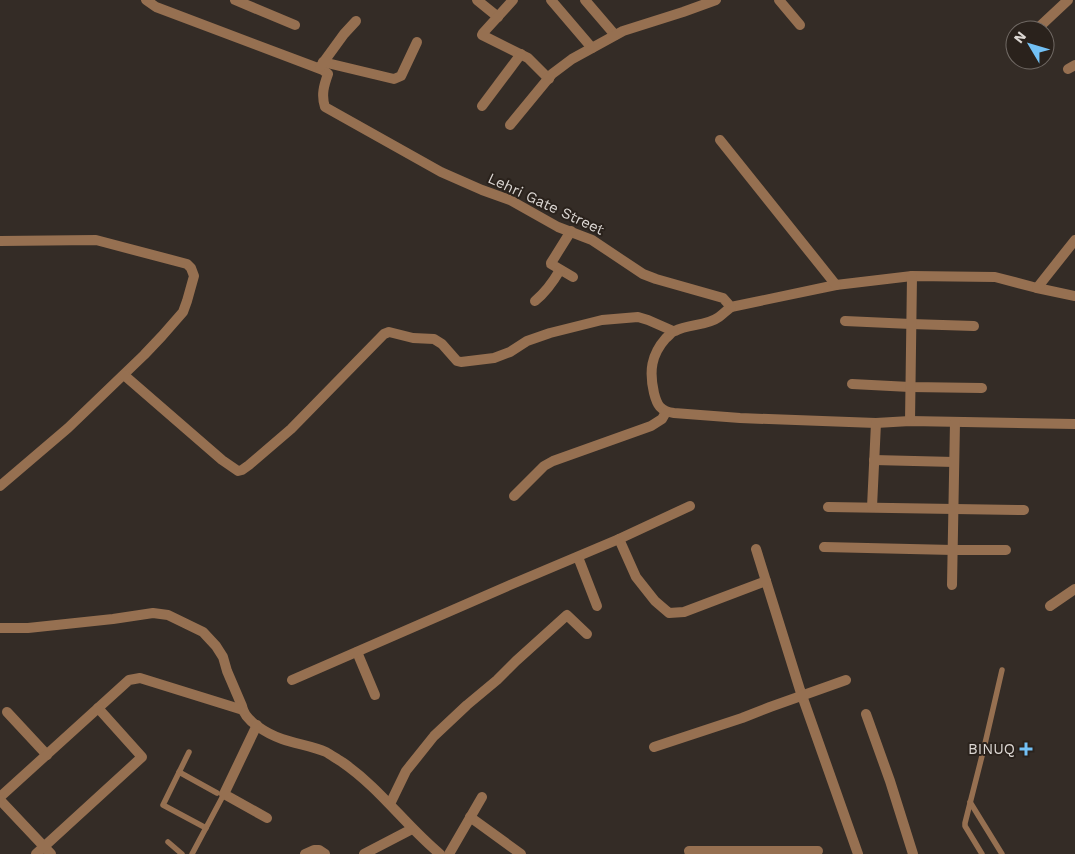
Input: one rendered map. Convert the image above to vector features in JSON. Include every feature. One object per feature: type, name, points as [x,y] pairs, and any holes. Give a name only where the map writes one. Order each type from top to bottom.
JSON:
[{"type":"street","points":[[146,0],[156,7],[321,65],[394,79],[401,76],[417,42]]},
{"type":"street","points":[[235,0],[295,25]]},
{"type":"street","points":[[477,0],[498,17]]},
{"type":"street","points":[[514,0],[482,36],[528,58],[549,79]]},
{"type":"street","points":[[551,0],[592,48]]},
{"type":"street","points":[[585,0],[615,35]]},
{"type":"street","points":[[510,125],[552,74],[572,58],[623,31],[716,0]]},
{"type":"street","points":[[779,0],[800,25]]},
{"type":"street","points":[[1047,20],[1068,0]]},
{"type":"street","points":[[321,65],[344,34],[356,22]]},
{"type":"street","points":[[482,106],[521,54]]},
{"type":"street","name":"Lehri Gate Street","points":[[321,65],[328,74],[322,92],[324,107],[441,172],[510,200],[558,227],[592,240],[643,274],[723,298],[731,306]]},
{"type":"street","points":[[720,140],[836,285]]},
{"type":"street","points":[[571,232],[551,263],[573,278]]},
{"type":"street","points":[[0,241],[96,240],[183,262],[192,268],[194,276],[183,312],[162,336],[68,428],[0,486]]},
{"type":"street","points":[[1037,288],[1075,240]]},
{"type":"street","points":[[535,301],[552,283],[560,270]]},
{"type":"street","points":[[910,421],[912,276]]},
{"type":"street","points":[[1075,296],[995,277],[912,276],[836,285],[731,306],[718,318],[673,331],[658,347],[652,364],[651,377],[654,394],[660,407],[666,412],[674,414],[876,423],[910,421],[1075,424]]},
{"type":"street","points":[[124,375],[185,429],[238,471],[249,465],[292,429],[384,334],[389,332],[413,338],[434,339],[442,344],[457,361],[461,362],[494,358],[510,352],[528,341],[550,333],[602,320],[638,317],[673,331]]},
{"type":"street","points":[[845,321],[974,326]]},
{"type":"street","points":[[852,384],[982,388]]},
{"type":"street","points":[[514,496],[544,466],[553,461],[651,426],[662,418],[666,412]]},
{"type":"street","points":[[952,585],[955,422]]},
{"type":"street","points":[[872,507],[876,423]]},
{"type":"street","points":[[874,460],[954,462]]},
{"type":"street","points":[[292,680],[510,584],[619,540],[690,506]]},
{"type":"street","points":[[828,507],[1024,510]]},
{"type":"street","points":[[619,540],[639,582],[655,601],[669,613],[684,612],[766,581]]},
{"type":"street","points":[[824,547],[1006,550]]},
{"type":"street","points":[[756,549],[802,695],[858,854]]},
{"type":"street","points":[[578,557],[598,606]]},
{"type":"street","points":[[1050,606],[1075,589]]},
{"type":"street","points":[[0,628],[28,628],[153,613],[168,615],[203,632],[223,657],[243,710],[252,722],[280,739],[327,753],[350,768],[375,788],[412,829],[440,854]]},
{"type":"street","points":[[390,804],[406,771],[434,736],[568,615],[587,634]]},
{"type":"street","points":[[357,652],[375,695]]},
{"type":"street","points":[[98,708],[142,757],[44,852],[0,798],[48,755],[98,708],[129,680],[140,678],[243,710]]},
{"type":"street","points":[[654,747],[742,718],[846,680]]},
{"type":"street","points":[[6,712],[48,755]]},
{"type":"street","points":[[866,714],[890,780],[912,854]]},
{"type":"street","points":[[257,725],[220,793],[267,818]]},
{"type":"street","points":[[449,854],[482,797]]},
{"type":"street","points":[[470,818],[521,854]]},
{"type":"street","points":[[364,854],[412,829]]},
{"type":"street","points":[[305,854],[319,850],[325,854]]},
{"type":"street","points":[[690,854],[689,851],[818,850]]},
{"type":"lane","points":[[982,854],[965,826],[1002,670]]},
{"type":"lane","points":[[189,752],[163,805],[206,828]]},
{"type":"lane","points":[[179,772],[220,793],[206,828],[192,854]]},
{"type":"lane","points":[[970,802],[1002,854]]},
{"type":"lane","points":[[168,842],[182,854]]},
{"type":"place","name":"BINUQ","points":[[1026,749]]}]
